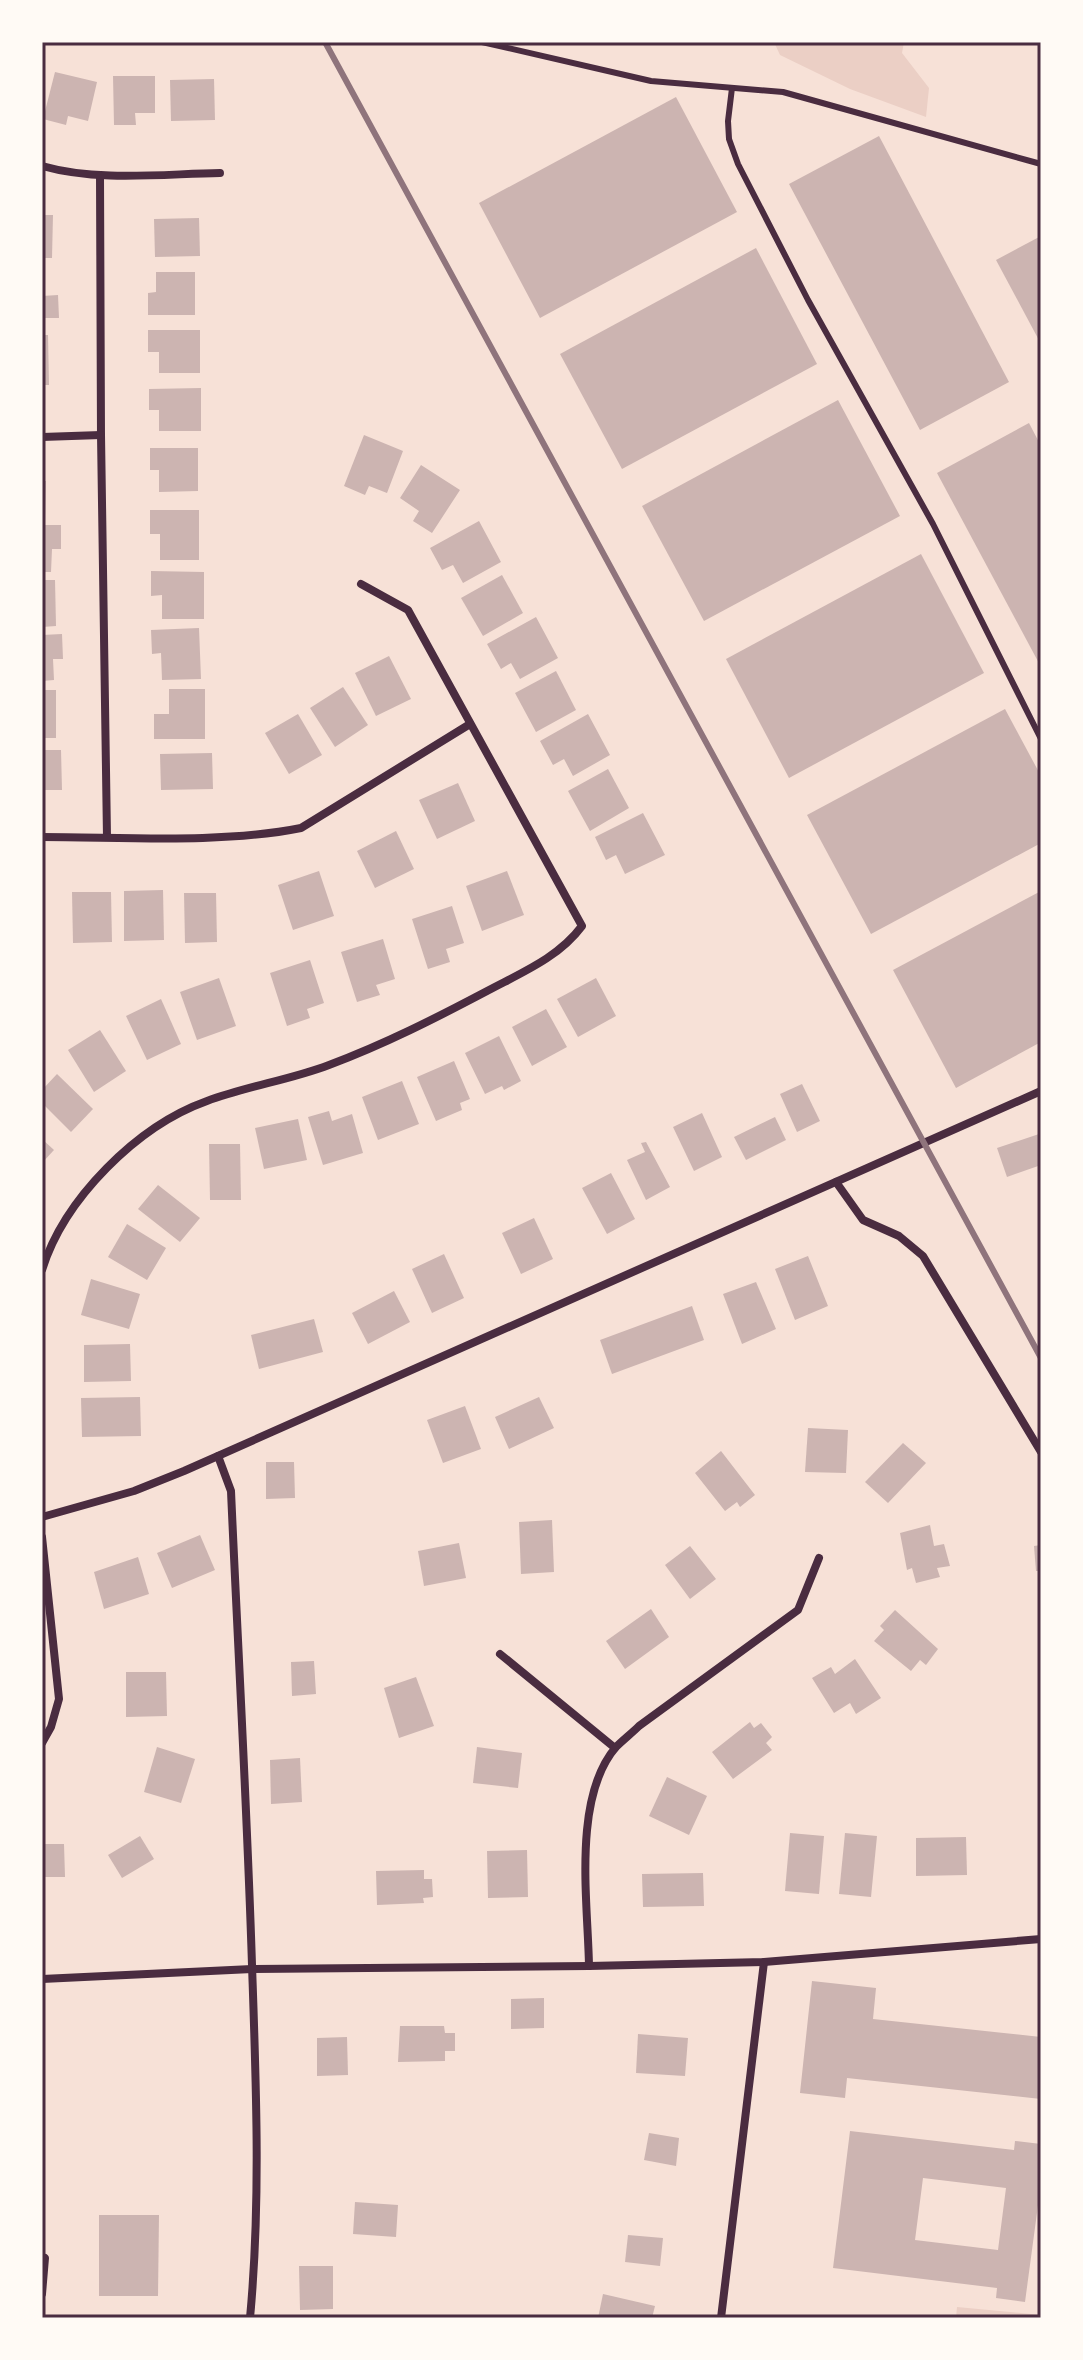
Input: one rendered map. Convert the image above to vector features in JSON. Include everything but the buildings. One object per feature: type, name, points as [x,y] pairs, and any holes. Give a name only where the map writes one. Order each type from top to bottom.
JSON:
[{"type":"street","points":[[42,166],[100,176],[220,173]]},
{"type":"street","points":[[100,176],[107,837]]},
{"type":"street","points":[[42,437],[101,435]]},
{"type":"street","points":[[42,1270],[45,1249],[110,1164],[171,1118],[204,1102],[325,1067],[404,1035],[547,959],[570,943],[582,926],[408,610],[361,584]]},
{"type":"street","points":[[42,837],[238,836],[301,828],[470,724]]},
{"type":"street","points":[[42,1517],[134,1491],[218,1456],[1041,1091]]},
{"type":"street","points":[[836,1182],[863,1220],[899,1236],[923,1256],[1041,1452]]},
{"type":"street","points":[[218,1456],[231,1491],[247,1820],[256,2147],[250,2318]]},
{"type":"street","points":[[42,1537],[59,1699],[51,1727],[42,1743]]},
{"type":"street","points":[[589,1966],[587,1824],[590,1799],[615,1748],[639,1726],[798,1610],[819,1558]]},
{"type":"street","points":[[500,1654],[615,1748]]},
{"type":"street","points":[[42,1979],[252,1969],[764,1962],[1041,1939]]},
{"type":"street","points":[[721,2318],[764,1962]]},
{"type":"street","points":[[42,2261],[45,2258],[42,2294]]},
{"type":"lane","points":[[482,42],[651,81],[783,92],[1041,164]]},
{"type":"lane","points":[[732,88],[729,139],[738,164],[808,300],[933,524],[1041,739]]},
{"type":"shaded area","points":[[774,42],[904,42],[902,53],[929,88],[926,117],[850,89],[780,55]]},
{"type":"shaded area","points":[[957,2307],[1041,2315],[1041,2318],[956,2318]]},
{"type":"railway","points":[[325,42],[1041,1358]]}]
